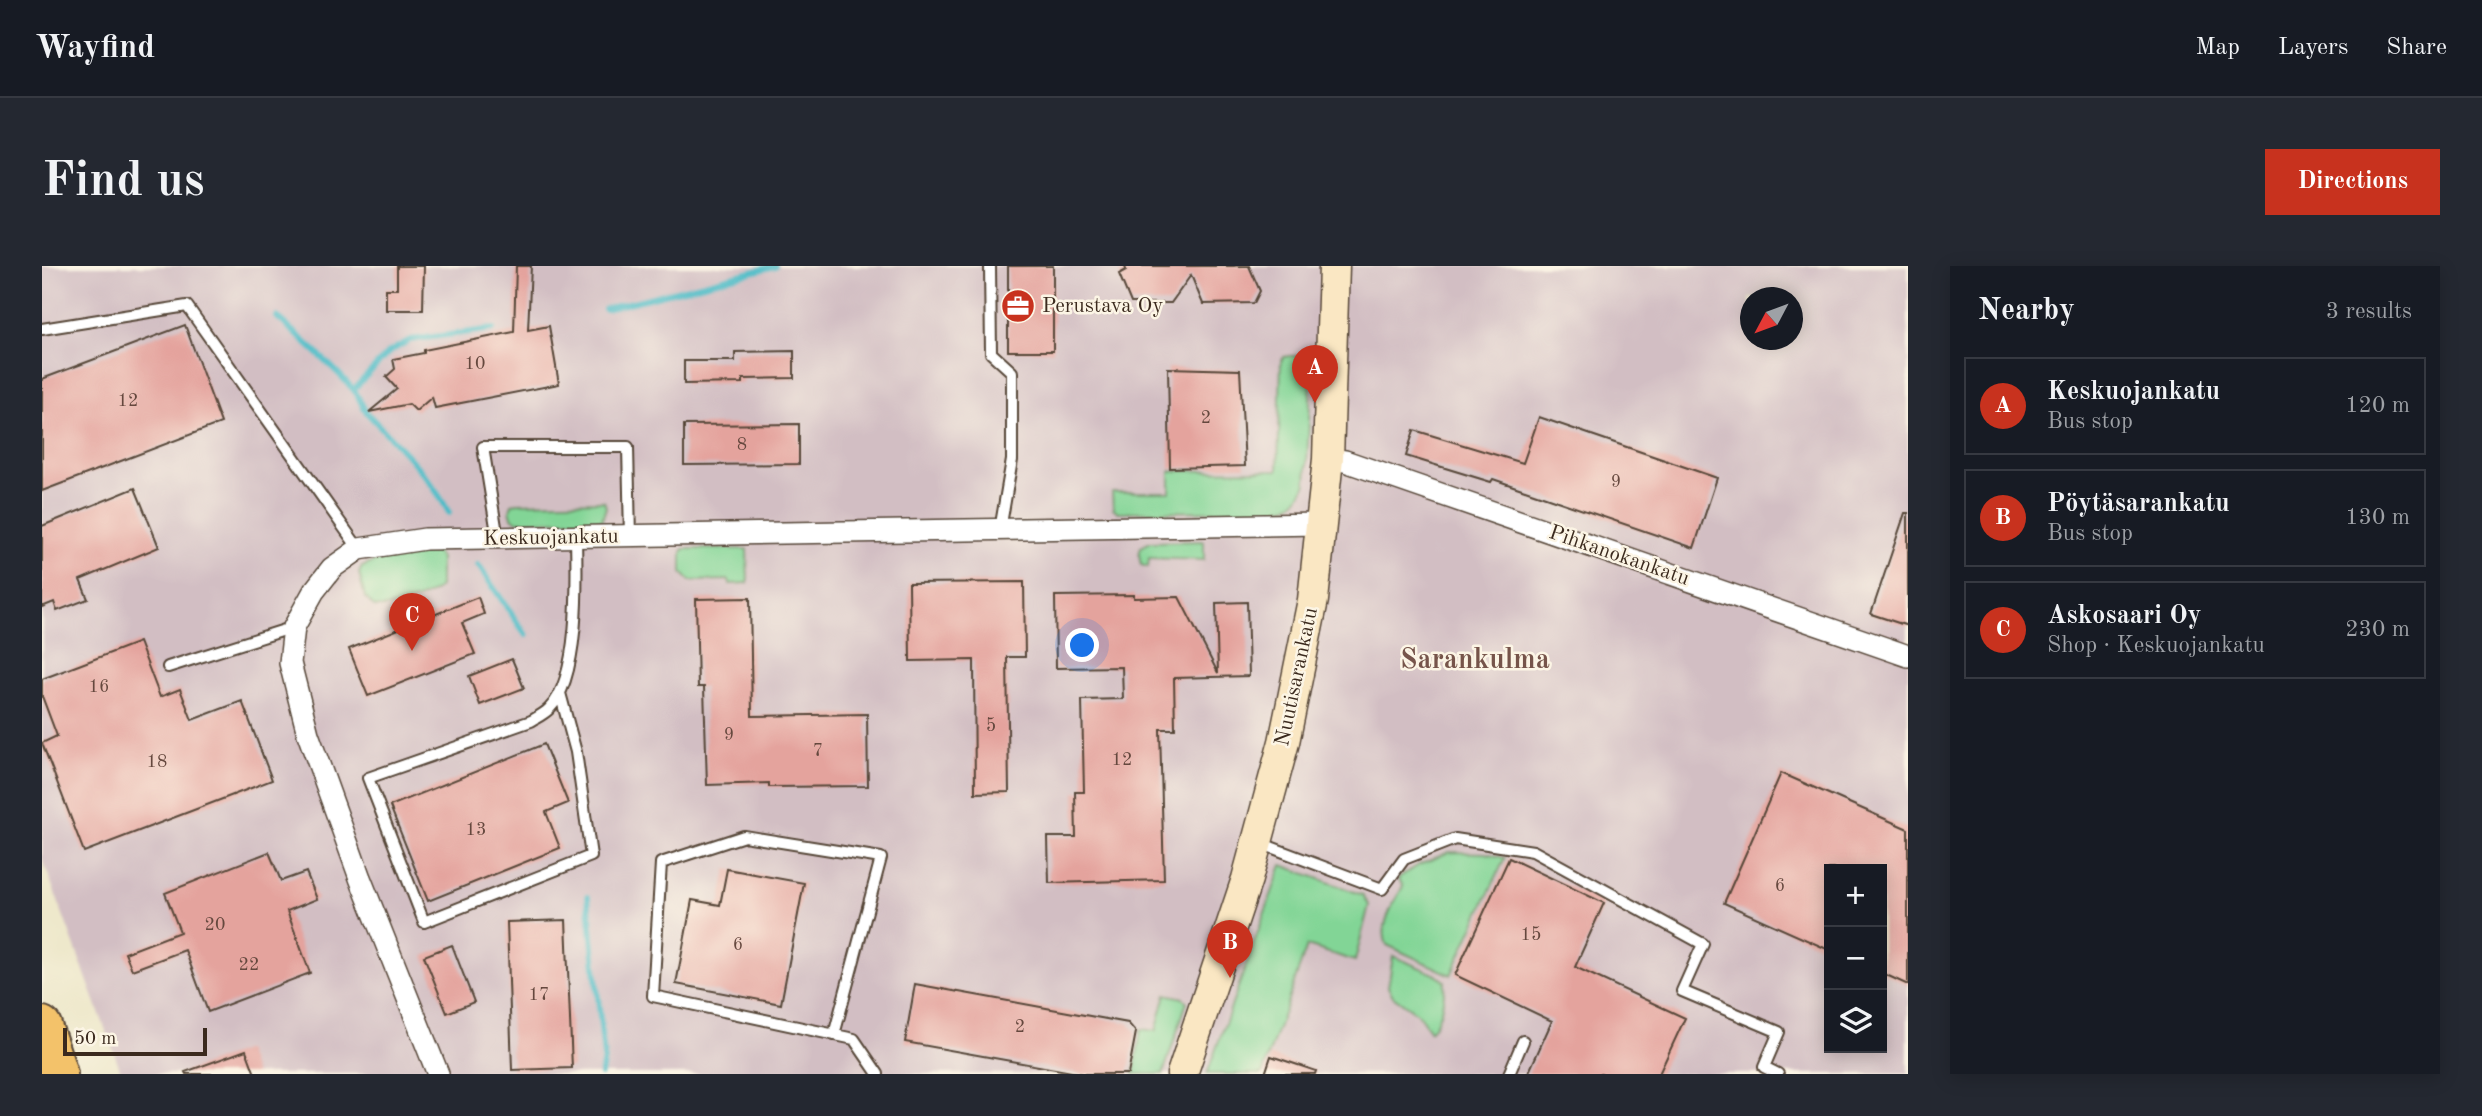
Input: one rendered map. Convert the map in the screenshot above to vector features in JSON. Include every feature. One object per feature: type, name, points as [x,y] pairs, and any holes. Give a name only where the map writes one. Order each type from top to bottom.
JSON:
[{"type":"highway","points":[[42,1026],[58,1074]]},
{"type":"main road","name":"Nuutisarankatu","points":[[1182,1074],[1247,879],[1284,742],[1313,600],[1328,459],[1334,266]]},
{"type":"street","name":"Pihkanokankatu","points":[[1328,459],[1345,461],[1908,656]]},
{"type":"street","name":"Keskuojankatu","points":[[438,1074],[360,878],[308,734],[290,663],[294,627],[314,591],[332,569],[359,549],[425,539],[1321,524]]},
{"type":"lane","points":[[990,266],[991,353],[1013,372],[1012,460],[1000,530]]},
{"type":"lane","points":[[42,329],[187,306],[359,549]]},
{"type":"lane","points":[[498,539],[483,447],[628,447],[630,537]]},
{"type":"lane","points":[[560,693],[576,752],[591,856],[424,922],[368,778],[531,722],[549,709],[560,693],[568,668],[574,629],[576,538]]},
{"type":"lane","points":[[168,667],[294,627]]},
{"type":"lane","points":[[834,1035],[881,858],[744,836],[661,863],[653,996],[854,1040],[878,1074]]},
{"type":"lane","points":[[1257,842],[1382,889],[1404,859],[1455,839],[1532,851],[1703,944],[1682,991],[1779,1032],[1764,1067],[1778,1074]]},
{"type":"lane","points":[[1509,1074],[1523,1041]]},
{"type":"shaded area","points":[[42,266],[1908,266],[1908,1074],[122,1074],[42,858]]},
{"type":"green space","points":[[1307,356],[1312,361],[1306,483],[1298,499],[1280,509],[1254,511],[1118,512],[1113,508],[1112,492],[1170,492],[1170,471],[1278,470],[1281,362],[1284,357]]},
{"type":"green space","points":[[604,501],[606,507],[602,520],[517,521],[510,510],[512,504],[518,503]]},
{"type":"green space","points":[[1204,541],[1204,560],[1149,558],[1148,567],[1141,565],[1141,547],[1150,542]]},
{"type":"green space","points":[[684,549],[747,549],[748,583],[730,584],[729,580],[690,581],[682,573]]},
{"type":"green space","points":[[436,552],[440,558],[440,587],[408,602],[374,607],[365,597],[359,573],[362,567],[393,554]]},
{"type":"green space","points":[[1449,852],[1486,853],[1505,858],[1451,975],[1387,945],[1384,930],[1388,915],[1403,886],[1398,878]]},
{"type":"green space","points":[[1282,865],[1363,895],[1369,905],[1355,961],[1307,946],[1262,1074],[1207,1074]]},
{"type":"green space","points":[[1393,956],[1445,981],[1440,1014],[1430,1031],[1418,1014],[1393,996],[1388,987]]},
{"type":"green space","points":[[1166,994],[1183,998],[1187,1002],[1163,1074],[1134,1074],[1141,1029],[1156,1031]]},
{"type":"building","points":[[397,266],[424,266],[423,310],[386,310],[386,289],[397,289]]},
{"type":"building","points":[[516,266],[531,266],[528,330],[549,326],[559,384],[435,408],[432,397],[416,411],[409,404],[369,412],[397,389],[386,377],[395,369],[393,359],[514,332]]},
{"type":"building","points":[[1008,266],[1053,266],[1053,351],[1008,351]]},
{"type":"building","points":[[1125,266],[1249,266],[1260,291],[1254,303],[1203,304],[1191,275],[1171,303],[1131,303],[1119,274],[1126,270]]},
{"type":"building","points":[[185,325],[221,423],[42,491],[42,379]]},
{"type":"building","points":[[794,351],[794,378],[743,379],[743,383],[684,384],[684,361],[735,361],[735,352]]},
{"type":"building","points":[[1168,368],[1240,370],[1245,466],[1170,468]]},
{"type":"building","points":[[1539,417],[1717,478],[1694,548],[1493,479],[1491,482],[1406,456],[1414,430],[1523,463]]},
{"type":"building","points":[[799,424],[799,464],[684,465],[684,425]]},
{"type":"building","points":[[135,488],[159,547],[80,580],[88,599],[57,611],[54,602],[42,607],[42,526]]},
{"type":"building","points":[[1905,513],[1908,513],[1908,626],[1871,614]]},
{"type":"building","points":[[1024,582],[1025,657],[1007,657],[1009,792],[975,793],[974,660],[910,661],[909,583]]},
{"type":"building","points":[[1134,595],[1134,598],[1179,597],[1218,673],[1216,603],[1247,602],[1249,676],[1174,678],[1175,729],[1160,729],[1164,880],[1049,883],[1048,837],[1076,837],[1075,792],[1084,792],[1082,700],[1123,699],[1122,667],[1056,668],[1055,596]]},
{"type":"building","points":[[478,597],[484,614],[462,623],[475,654],[368,696],[349,649]]},
{"type":"building","points":[[750,598],[752,716],[867,714],[868,786],[769,787],[769,783],[707,785],[704,687],[698,687],[696,599]]},
{"type":"building","points":[[139,642],[160,697],[180,689],[192,720],[242,701],[272,780],[84,852],[42,743],[57,736],[42,696],[42,679]]},
{"type":"building","points":[[512,659],[524,688],[480,705],[469,676]]},
{"type":"building","points":[[544,744],[568,803],[546,812],[560,848],[428,901],[390,806]]},
{"type":"building","points":[[1781,773],[1908,829],[1908,985],[1887,975],[1887,864],[1824,864],[1824,948],[1724,903]]},
{"type":"building","points":[[269,852],[281,881],[306,872],[317,899],[287,911],[310,973],[208,1012],[185,950],[132,970],[125,953],[180,932],[165,893]]},
{"type":"building","points":[[1509,858],[1604,903],[1575,967],[1685,1018],[1659,1074],[1528,1074],[1552,1021],[1455,975]]},
{"type":"building","points":[[727,869],[804,883],[781,1004],[676,984],[692,900],[720,905]]},
{"type":"building","points":[[566,920],[572,1068],[512,1070],[507,922]]},
{"type":"building","points":[[452,945],[474,1002],[447,1013],[424,956]]},
{"type":"building","points":[[915,984],[1128,1023],[1136,1032],[1128,1074],[1083,1074],[905,1042]]},
{"type":"building","points":[[246,1050],[255,1074],[185,1072]]},
{"type":"building","points":[[1271,1056],[1316,1071],[1315,1074],[1265,1074]]},
{"type":"waterway","points":[[605,309],[775,266]]},
{"type":"waterway","points":[[277,317],[354,390],[368,414],[423,473],[449,513]]},
{"type":"waterway","points":[[354,389],[389,352],[410,340],[493,329]]},
{"type":"waterway","points":[[478,565],[526,635]]},
{"type":"waterway","points":[[588,897],[604,1058],[601,1074]]},
{"type":"place","name":"Perustava Oy","points":[[1018,306]]},
{"type":"place","name":"Keskuojankatu","points":[[1315,403]]},
{"type":"place","name":"Askosaari Oy","points":[[412,651]]},
{"type":"place","name":"Pöytäsarankatu","points":[[1230,978]]},
{"type":"district","name":"Sarankulma","points":[[1475,661]]}]
